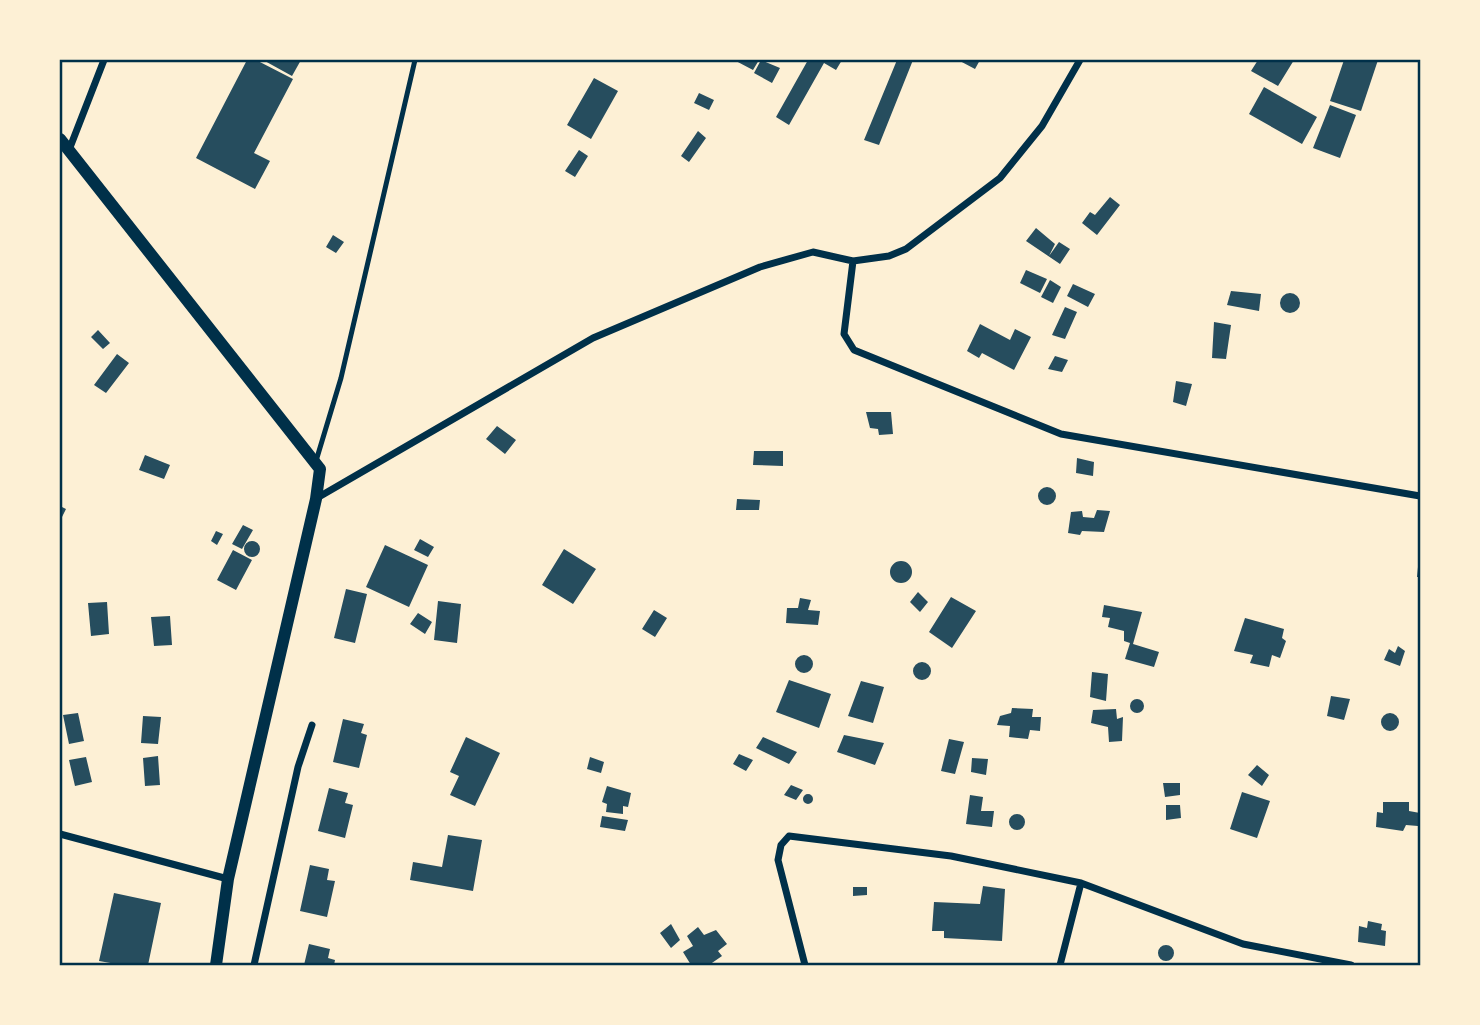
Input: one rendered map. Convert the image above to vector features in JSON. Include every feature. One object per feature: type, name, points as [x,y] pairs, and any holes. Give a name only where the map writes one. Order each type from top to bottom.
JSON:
[{"type":"street","points":[[69,150],[104,60]]},
{"type":"street","points":[[316,499],[593,338],[760,267],[813,252],[853,261],[889,256],[906,249],[1000,178],[1042,126],[1080,60]]},
{"type":"street","points":[[60,139],[316,462],[321,476],[228,879],[216,965]]},
{"type":"street","points":[[853,261],[844,334],[854,350],[1061,434],[1420,496]]},
{"type":"street","points":[[254,965],[298,767],[312,726]]},
{"type":"street","points":[[60,834],[228,879]]},
{"type":"street","points":[[806,965],[778,860],[781,845],[789,836],[951,856],[1081,883],[1243,944],[1351,965]]},
{"type":"street","points":[[1060,965],[1081,883]]},
{"type":"lane","points":[[316,462],[341,378],[415,60]]},
{"type":"building","points":[[247,60],[256,60],[293,79],[254,153],[270,161],[255,189],[196,158]]},
{"type":"building","points":[[263,60],[301,60],[292,76]]},
{"type":"building","points":[[734,60],[759,60],[753,70]]},
{"type":"building","points":[[761,60],[780,68],[772,83],[754,73]]},
{"type":"building","points":[[808,60],[842,60],[836,70],[824,63],[789,125],[776,117]]},
{"type":"building","points":[[897,60],[913,60],[879,145],[864,140]]},
{"type":"building","points":[[958,60],[980,60],[975,69]]},
{"type":"building","points":[[1258,60],[1294,60],[1278,86],[1251,71]]},
{"type":"building","points":[[1344,60],[1378,60],[1361,111],[1330,101]]},
{"type":"building","points":[[594,78],[618,91],[591,139],[567,125]]},
{"type":"building","points":[[1264,87],[1317,117],[1302,144],[1249,114]]},
{"type":"building","points":[[699,93],[714,100],[709,110],[694,103]]},
{"type":"building","points":[[1330,105],[1356,115],[1340,158],[1313,148]]},
{"type":"building","points":[[698,131],[706,138],[689,162],[681,156]]},
{"type":"building","points":[[579,150],[588,156],[575,177],[565,171]]},
{"type":"building","points":[[1110,197],[1120,205],[1097,235],[1082,223],[1090,212],[1095,215]]},
{"type":"building","points":[[1036,228],[1055,244],[1049,256],[1059,242],[1070,249],[1060,264],[1026,241]]},
{"type":"building","points":[[333,235],[344,242],[336,253],[326,247]]},
{"type":"building","points":[[1026,270],[1047,279],[1040,293],[1020,283]]},
{"type":"building","points":[[1050,280],[1061,287],[1053,303],[1041,297]]},
{"type":"building","points":[[1073,284],[1095,294],[1088,307],[1067,296]]},
{"type":"building","points":[[1231,291],[1261,294],[1259,311],[1227,305]]},
{"type":"building","points":[[1290,293],[1297,296],[1300,303],[1297,310],[1290,313],[1283,310],[1280,303],[1283,296]]},
{"type":"building","points":[[1065,307],[1077,312],[1065,339],[1052,335]]},
{"type":"building","points":[[1214,322],[1231,325],[1226,359],[1212,358]]},
{"type":"building","points":[[980,324],[1010,340],[1015,329],[1031,337],[1014,370],[982,353],[979,358],[967,351]]},
{"type":"building","points":[[98,330],[110,343],[103,349],[91,337]]},
{"type":"building","points":[[117,354],[129,363],[106,393],[94,385]]},
{"type":"building","points":[[1055,356],[1068,360],[1062,372],[1048,369]]},
{"type":"building","points":[[1176,381],[1192,384],[1186,406],[1173,402]]},
{"type":"building","points":[[866,412],[891,412],[893,434],[879,435],[878,429],[870,428]]},
{"type":"building","points":[[497,426],[516,440],[505,454],[486,439]]},
{"type":"building","points":[[754,451],[783,451],[783,466],[753,465]]},
{"type":"building","points":[[145,455],[170,465],[164,479],[139,470]]},
{"type":"building","points":[[1077,458],[1094,462],[1093,476],[1076,473]]},
{"type":"building","points":[[1047,487],[1053,490],[1056,496],[1053,502],[1047,505],[1041,502],[1038,496],[1041,490]]},
{"type":"building","points":[[737,499],[760,500],[759,510],[736,510]]},
{"type":"building","points":[[60,506],[66,509],[60,521]]},
{"type":"building","points":[[1097,510],[1110,511],[1104,532],[1082,531],[1080,535],[1068,533],[1071,512],[1082,511],[1083,517],[1094,518]]},
{"type":"building","points":[[243,525],[253,530],[242,549],[232,544]]},
{"type":"building","points":[[216,531],[223,534],[217,545],[211,541]]},
{"type":"building","points":[[420,539],[434,547],[428,557],[414,550]]},
{"type":"building","points":[[252,541],[258,543],[258,555],[252,557],[246,555],[244,549],[246,543]]},
{"type":"building","points":[[385,545],[428,565],[409,607],[366,587]]},
{"type":"building","points":[[564,549],[596,569],[573,604],[542,585]]},
{"type":"building","points":[[233,550],[252,560],[236,590],[217,580]]},
{"type":"building","points":[[1419,557],[1420,577],[1417,577]]},
{"type":"building","points":[[901,561],[909,564],[912,572],[909,580],[901,583],[893,580],[890,572],[893,564]]},
{"type":"building","points":[[346,589],[367,594],[355,643],[334,638]]},
{"type":"building","points":[[918,592],[928,602],[920,612],[910,602]]},
{"type":"building","points":[[951,597],[976,611],[952,648],[929,632]]},
{"type":"building","points":[[800,598],[811,600],[808,610],[820,611],[818,625],[786,623],[787,608],[798,608]]},
{"type":"building","points":[[438,601],[461,604],[457,643],[434,640]]},
{"type":"building","points":[[107,602],[109,634],[91,636],[88,603]]},
{"type":"building","points":[[1104,605],[1142,612],[1133,644],[1159,652],[1154,667],[1125,659],[1130,643],[1124,641],[1124,631],[1108,627],[1110,618],[1102,617]]},
{"type":"building","points":[[654,610],[667,618],[655,637],[642,629]]},
{"type":"building","points":[[418,613],[432,622],[425,634],[410,624]]},
{"type":"building","points":[[170,616],[172,645],[154,646],[151,617]]},
{"type":"building","points":[[1245,618],[1284,629],[1282,638],[1286,641],[1280,658],[1272,655],[1269,667],[1250,663],[1253,655],[1234,651]]},
{"type":"building","points":[[1398,646],[1405,651],[1400,666],[1384,660],[1389,649],[1395,653]]},
{"type":"building","points":[[804,655],[810,658],[813,664],[810,670],[804,673],[798,670],[795,664],[798,658]]},
{"type":"building","points":[[922,662],[928,665],[931,671],[928,677],[922,680],[916,677],[913,671],[916,665]]},
{"type":"building","points":[[1092,672],[1108,674],[1106,701],[1090,697]]},
{"type":"building","points":[[789,680],[831,694],[819,728],[776,712]]},
{"type":"building","points":[[861,681],[884,687],[873,723],[848,716]]},
{"type":"building","points":[[1331,696],[1350,699],[1344,720],[1327,716]]},
{"type":"building","points":[[1137,699],[1142,701],[1142,711],[1137,713],[1132,711],[1130,706],[1132,701]]},
{"type":"building","points":[[1012,708],[1033,709],[1032,717],[1041,717],[1040,731],[1030,730],[1028,739],[1009,737],[1010,726],[997,725],[1000,716],[1011,713]]},
{"type":"building","points":[[1116,709],[1117,719],[1123,717],[1122,741],[1109,742],[1108,727],[1091,723],[1093,710]]},
{"type":"building","points":[[78,713],[84,741],[69,744],[63,715]]},
{"type":"building","points":[[1390,713],[1396,716],[1399,722],[1396,728],[1390,731],[1384,728],[1381,722],[1384,716]]},
{"type":"building","points":[[143,716],[161,717],[158,744],[141,743]]},
{"type":"building","points":[[343,719],[364,724],[361,733],[367,735],[359,768],[333,762]]},
{"type":"building","points":[[844,735],[884,743],[875,765],[837,752]]},
{"type":"building","points":[[466,737],[500,753],[475,806],[450,795],[459,776],[450,772]]},
{"type":"building","points":[[763,737],[797,752],[789,764],[756,748]]},
{"type":"building","points":[[949,739],[964,742],[955,774],[941,771]]},
{"type":"building","points":[[739,754],[753,760],[746,771],[733,764]]},
{"type":"building","points":[[158,756],[160,785],[145,786],[143,758]]},
{"type":"building","points":[[86,757],[92,782],[75,786],[69,760]]},
{"type":"building","points":[[590,757],[604,762],[601,773],[587,769]]},
{"type":"building","points":[[972,758],[988,759],[986,775],[971,772]]},
{"type":"building","points":[[1257,765],[1269,775],[1262,786],[1248,775]]},
{"type":"building","points":[[1163,783],[1180,783],[1180,795],[1165,797]]},
{"type":"building","points":[[791,785],[803,790],[796,800],[784,795]]},
{"type":"building","points":[[607,786],[631,793],[628,807],[623,806],[623,814],[606,812],[607,804],[602,802]]},
{"type":"building","points":[[329,788],[348,793],[345,803],[353,805],[345,838],[318,831]]},
{"type":"building","points":[[1242,792],[1270,801],[1257,838],[1230,829]]},
{"type":"building","points":[[808,794],[813,799],[808,804],[803,799]]},
{"type":"building","points":[[970,795],[983,797],[981,811],[994,811],[992,827],[966,824]]},
{"type":"building","points":[[1383,802],[1409,802],[1409,811],[1420,813],[1418,826],[1406,825],[1403,831],[1376,827],[1377,812],[1383,813]]},
{"type":"building","points":[[1166,805],[1180,805],[1181,818],[1166,820]]},
{"type":"building","points":[[1017,814],[1025,822],[1017,830],[1009,822]]},
{"type":"building","points":[[602,816],[628,820],[625,831],[600,827]]},
{"type":"building","points":[[448,835],[482,840],[473,891],[410,880],[413,862],[442,867]]},
{"type":"building","points":[[310,865],[329,869],[327,880],[335,881],[327,917],[300,911]]},
{"type":"building","points":[[983,886],[1005,889],[1002,941],[944,938],[944,931],[932,931],[934,902],[980,904]]},
{"type":"building","points":[[853,887],[867,887],[867,895],[853,896]]},
{"type":"building","points":[[114,893],[161,903],[148,965],[122,965],[99,961]]},
{"type":"building","points":[[1368,921],[1382,924],[1381,930],[1386,931],[1385,946],[1358,942],[1359,926],[1367,928]]},
{"type":"building","points":[[671,924],[680,940],[671,948],[660,933]]},
{"type":"building","points":[[698,927],[704,935],[716,930],[727,944],[718,951],[722,956],[709,965],[691,965],[683,952],[693,946],[687,936]]},
{"type":"building","points":[[309,944],[330,949],[328,958],[335,960],[334,965],[304,965]]},
{"type":"building","points":[[1163,945],[1169,945],[1174,953],[1172,959],[1163,961],[1158,956],[1158,950]]}]
